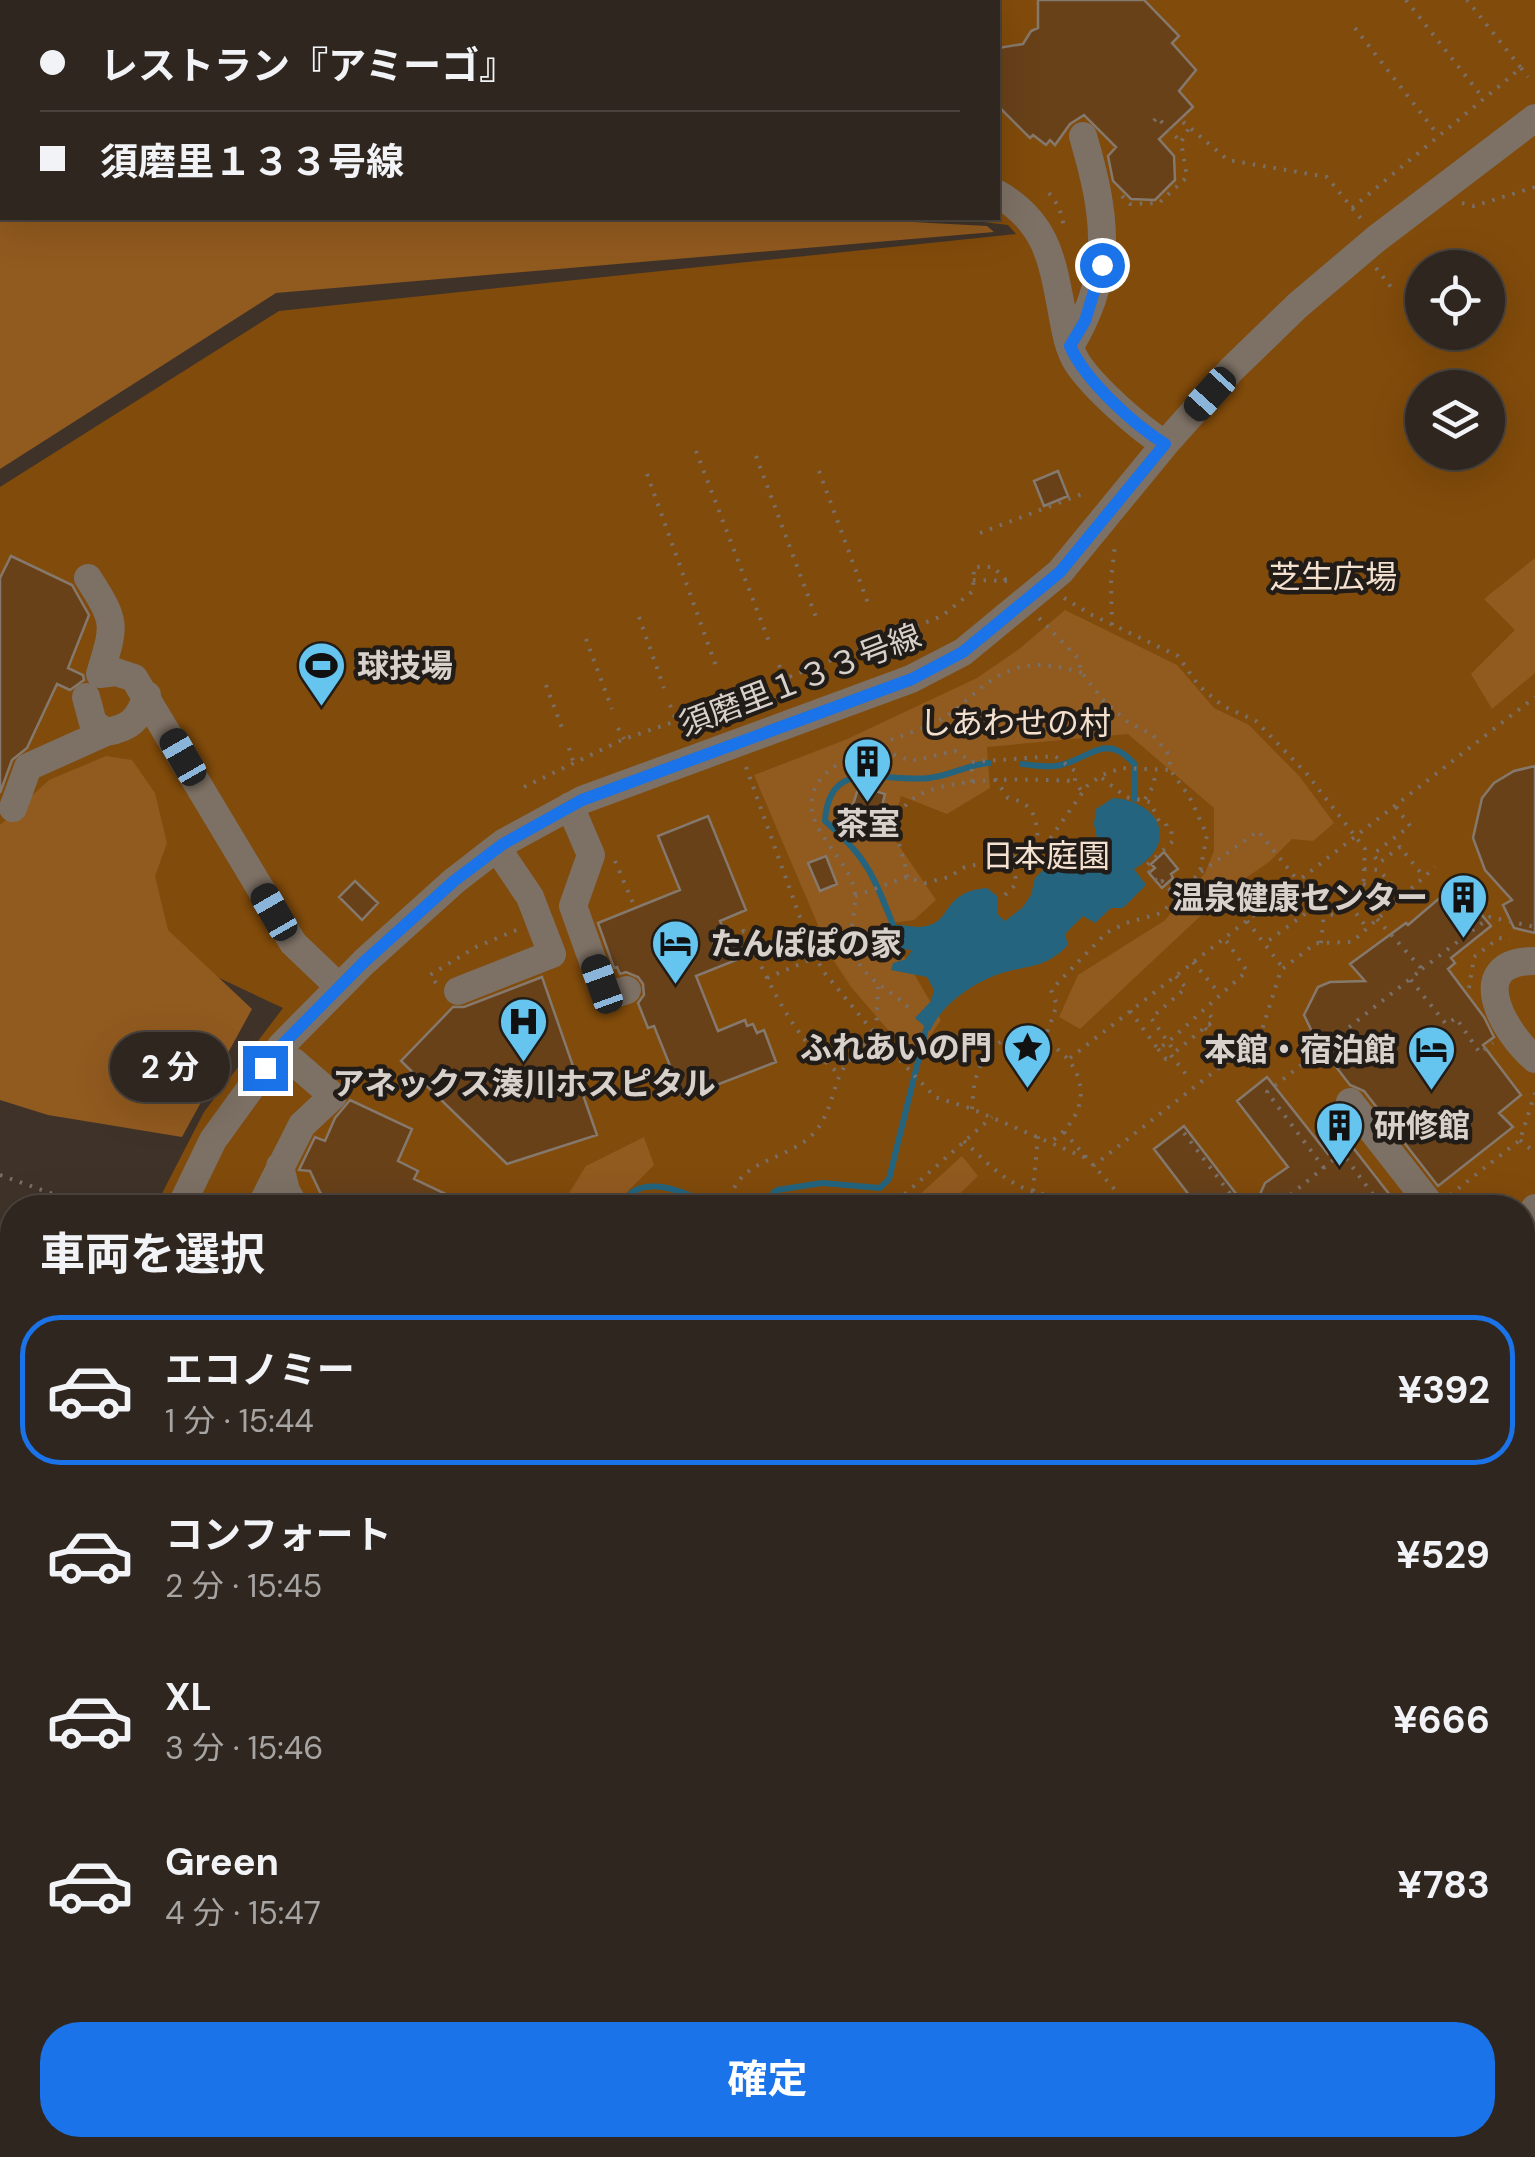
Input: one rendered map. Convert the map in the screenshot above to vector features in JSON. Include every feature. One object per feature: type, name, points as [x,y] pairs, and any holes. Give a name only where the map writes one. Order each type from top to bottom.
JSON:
[{"type":"street","name":"須磨里１３３号線","points":[[186,1195],[213,1140],[287,1056],[339,987],[454,881],[497,848],[570,806],[912,679],[963,652],[1060,572],[1165,444],[1232,369],[1297,306],[1376,238],[1535,118]]},
{"type":"street","points":[[1070,346],[1085,321],[1102,265],[1104,229],[1083,136]]},
{"type":"street","points":[[1000,195],[1028,214],[1042,237],[1078,364],[1145,432],[1165,444]]},
{"type":"street","points":[[88,578],[110,614],[112,633],[93,684],[93,722],[106,732]]},
{"type":"street","points":[[93,684],[116,672],[134,678],[293,943],[339,987]]},
{"type":"street","points":[[12,808],[28,767],[106,732],[126,728],[140,715],[147,695]]},
{"type":"street","points":[[570,806],[591,855],[573,906],[602,984],[614,994],[627,990]]},
{"type":"street","points":[[458,991],[552,954],[530,896],[497,848]]},
{"type":"street","points":[[1535,961],[1517,961],[1500,971],[1495,1003],[1518,1043],[1535,1059]]},
{"type":"street","points":[[266,1195],[302,1125],[333,1096],[287,1056]]},
{"type":"street","points":[[1350,1102],[1429,1195]]},
{"type":"street","points":[[280,1166],[288,1195]]},
{"type":"path","points":[[1406,0],[1483,98]]},
{"type":"path","points":[[1467,0],[1528,77]]},
{"type":"path","points":[[1356,28],[1438,136]]},
{"type":"path","points":[[1352,208],[1521,68]]},
{"type":"path","points":[[1093,170],[1130,204],[1159,204],[1187,177],[1181,142],[1157,117],[1154,121]]},
{"type":"path","points":[[1183,122],[1228,160],[1327,176],[1367,227]]},
{"type":"path","points":[[1181,142],[1189,128]]},
{"type":"path","points":[[1474,206],[1535,187]]},
{"type":"path","points":[[1372,265],[1391,287]]},
{"type":"path","points":[[696,451],[770,644]]},
{"type":"path","points":[[756,456],[817,620]]},
{"type":"path","points":[[819,471],[869,606]]},
{"type":"path","points":[[647,474],[716,666]]},
{"type":"path","points":[[980,533],[1082,494]]},
{"type":"path","points":[[1112,625],[1111,579],[1116,539]]},
{"type":"path","points":[[779,665],[784,679],[942,616],[973,591],[974,567],[994,567],[1007,581],[974,580]]},
{"type":"path","points":[[1045,1038],[1057,1005],[1052,990],[1087,950],[1106,933],[1161,913],[1200,872],[1258,831],[1312,908],[1324,914],[1338,915],[1363,894],[1365,849],[1307,774],[1256,721],[1223,706],[1199,686],[1178,656],[1063,597]]},
{"type":"path","points":[[639,617],[664,688]]},
{"type":"path","points":[[1039,618],[1078,658],[1082,672],[1114,711],[1153,734],[1167,752],[1172,770],[1207,835],[1200,872]]},
{"type":"path","points":[[878,629],[882,640]]},
{"type":"path","points":[[586,640],[612,709]]},
{"type":"path","points":[[828,649],[833,658]]},
{"type":"path","points":[[908,1007],[878,987],[850,946],[855,896],[850,875],[817,826],[812,808],[814,792],[844,760],[924,729],[994,678],[1016,668],[1038,664],[1082,672]]},
{"type":"path","points":[[546,685],[562,728]]},
{"type":"path","points":[[524,787],[624,739],[724,705],[720,693],[724,689],[734,718]]},
{"type":"path","points":[[1070,1058],[1535,698]]},
{"type":"path","points":[[670,705],[677,722]]},
{"type":"path","points":[[688,730],[731,708]]},
{"type":"path","points":[[685,719],[689,734],[703,732]]},
{"type":"path","points":[[618,728],[624,739]]},
{"type":"path","points":[[569,748],[574,764]]},
{"type":"path","points":[[874,748],[910,760],[955,750],[972,762],[1055,756],[1075,771],[1075,781],[1082,792]]},
{"type":"path","points":[[972,762],[972,783]]},
{"type":"path","points":[[744,764],[816,956],[876,1035],[934,1097],[1052,1141],[1086,1158]]},
{"type":"path","points":[[855,896],[906,877],[925,883],[965,867],[1014,858],[1047,842],[1082,792],[1100,776],[1130,768],[1172,770]]},
{"type":"path","points":[[1143,798],[1154,786],[1155,769]]},
{"type":"path","points":[[1100,776],[1126,797],[1143,798],[1154,807],[1158,821],[1171,830],[1173,841],[1145,867],[1178,898]]},
{"type":"path","points":[[906,877],[898,836],[903,809],[913,799],[934,790],[995,780],[1075,781]]},
{"type":"path","points":[[995,780],[1008,798],[1031,807],[1036,816],[1038,848]]},
{"type":"path","points":[[1395,806],[1410,826],[1373,854],[1379,863],[1400,847],[1424,877]]},
{"type":"path","points":[[1006,895],[1016,884],[1014,858]]},
{"type":"path","points":[[1094,1166],[1260,1036],[1283,968],[1316,943],[1352,942],[1435,867]]},
{"type":"path","points":[[1364,869],[1379,870],[1402,896]]},
{"type":"path","points":[[619,870],[633,904]]},
{"type":"path","points":[[1363,884],[1402,896]]},
{"type":"path","points":[[1285,891],[1305,914]]},
{"type":"path","points":[[1279,896],[1298,918]]},
{"type":"path","points":[[1350,905],[1368,928]]},
{"type":"path","points":[[1264,944],[1312,908]]},
{"type":"path","points":[[1322,943],[1324,914]]},
{"type":"path","points":[[1324,1168],[1268,1092],[1490,917],[1535,927]]},
{"type":"path","points":[[1378,919],[1422,970]]},
{"type":"path","points":[[1247,921],[1283,968]]},
{"type":"path","points":[[1468,924],[1473,930]]},
{"type":"path","points":[[712,942],[744,931],[785,1013],[816,1056],[840,1074]]},
{"type":"path","points":[[1158,1049],[1247,970],[1224,938]]},
{"type":"path","points":[[768,978],[816,956]]},
{"type":"path","points":[[1194,962],[1220,994]]},
{"type":"path","points":[[1176,976],[1186,988],[1151,1018],[1188,1077]]},
{"type":"path","points":[[1410,979],[1446,1024],[1456,1018],[1480,1053],[1489,1047]]},
{"type":"path","points":[[730,1195],[746,1171],[798,1146],[824,1121],[840,1074],[876,1035],[878,987]]},
{"type":"path","points":[[1130,1011],[1166,1059],[1214,1020],[1206,1010]]},
{"type":"path","points":[[1207,1026],[1234,1056]]},
{"type":"path","points":[[972,1109],[976,1078],[984,1058],[999,1044],[1025,1035],[1045,1038],[1070,1058],[1077,1072],[1080,1102],[1064,1132],[1052,1141]]},
{"type":"path","points":[[1449,1195],[1520,1140],[1535,1093]]},
{"type":"path","points":[[904,1195],[992,1117]]},
{"type":"path","points":[[1064,1132],[1120,1195]]},
{"type":"path","points":[[1184,1133],[1231,1195]]},
{"type":"path","points":[[1033,1192],[1038,1136]]},
{"type":"path","points":[[1520,1140],[1535,1152]]},
{"type":"path","points":[[964,1141],[996,1173],[1033,1192],[1057,1195]]},
{"type":"path","points":[[1290,1195],[1341,1151],[1373,1195]]},
{"type":"path","points":[[0,1175],[56,1195]]},
{"type":"green space","name":"しあわせの村","points":[[1000,0],[1535,0],[1535,1195],[161,1195],[204,1112],[283,1008],[168,954],[0,866],[0,487],[279,311],[1016,234],[1008,225],[967,220],[1000,220]]},
{"type":"green space","points":[[0,220],[876,220],[987,226],[994,232],[276,293],[0,469]]},
{"type":"green space","points":[[1535,558],[1535,673],[1492,709],[1471,674],[1515,630],[1484,599]]},
{"type":"green space","points":[[1065,610],[1177,665],[1214,708],[1249,725],[1300,777],[1334,823],[1313,841],[1292,839],[1269,862],[1226,892],[1080,1029],[1059,1017],[1078,975],[1164,921],[1205,873],[1214,851],[1214,808],[1128,734],[987,747],[990,788],[947,814],[901,796],[891,834],[936,900],[914,920],[885,924],[941,1020],[914,1060],[851,987],[832,958],[754,775],[845,740],[977,678]]},
{"type":"green space","points":[[106,756],[132,760],[155,793],[167,843],[155,876],[168,930],[252,1009],[182,1137],[48,1115],[0,1100],[0,825],[49,780]]},
{"type":"green space","points":[[644,1137],[654,1165],[624,1195],[568,1195],[586,1166]]},
{"type":"green space","points":[[962,1156],[978,1176],[958,1195],[919,1195]]},
{"type":"water","points":[[1113,798],[1143,807],[1158,825],[1157,847],[1134,869],[1146,885],[1123,908],[1111,908],[1095,923],[1083,916],[1065,934],[1068,945],[1050,959],[976,984],[941,1013],[930,1031],[915,1018],[931,1001],[934,990],[927,977],[891,970],[893,963],[906,959],[912,950],[889,953],[887,940],[893,925],[922,927],[934,923],[962,895],[987,888],[997,896],[997,914],[1005,921],[1023,907],[1035,878],[1053,860],[1084,867],[1101,857],[1094,824],[1096,809]]},
{"type":"building","points":[[1038,0],[1144,0],[1179,36],[1172,43],[1196,70],[1179,91],[1193,107],[1159,139],[1174,156],[1175,180],[1155,200],[1131,199],[1113,181],[1108,156],[1116,147],[1084,115],[1070,124],[1055,145],[1050,140],[1046,145],[1033,135],[1030,138],[1000,108],[1000,48],[1023,44],[1031,31],[1038,28]]},
{"type":"building","points":[[1058,471],[1068,496],[1044,506],[1034,481]]},
{"type":"building","points":[[11,556],[72,585],[89,615],[68,668],[83,675],[84,680],[70,690],[57,684],[27,748],[12,760],[0,793],[0,578]]},
{"type":"building","points":[[1535,766],[1535,933],[1514,928],[1503,905],[1512,900],[1485,870],[1473,838],[1482,798],[1494,783],[1514,771]]},
{"type":"building","name":"茶室","points":[[859,786],[885,794],[873,824],[849,817]]},
{"type":"building","points":[[708,816],[746,910],[720,921],[736,960],[696,976],[718,1031],[745,1020],[747,1026],[753,1024],[757,1033],[764,1030],[776,1062],[683,1098],[654,1026],[648,1028],[638,1003],[644,995],[643,984],[638,977],[620,974],[614,968],[598,923],[680,890],[658,836]]},
{"type":"building","points":[[1164,852],[1178,869],[1162,888],[1149,873],[1155,868],[1151,864]]},
{"type":"building","points":[[826,856],[837,884],[820,891],[808,863]]},
{"type":"building","points":[[355,881],[378,903],[362,920],[339,897]]},
{"type":"building","points":[[1456,884],[1491,926],[1451,958],[1455,963],[1448,969],[1494,1037],[1483,1045],[1521,1095],[1499,1113],[1513,1127],[1438,1186],[1364,1091],[1350,1085],[1317,1042],[1304,1015],[1318,987],[1330,982],[1365,981],[1350,964],[1408,925]]},
{"type":"building","points":[[542,977],[597,1135],[507,1164],[401,1061],[453,1007],[464,1007]]},
{"type":"building","points":[[1267,1077],[1328,1154],[1347,1140],[1390,1195],[1260,1195],[1265,1183],[1288,1167],[1237,1101]]},
{"type":"building","points":[[350,1100],[412,1129],[398,1161],[418,1171],[414,1179],[448,1195],[323,1195],[310,1171],[299,1170],[315,1137],[325,1141],[335,1118]]},
{"type":"building","points":[[1184,1126],[1237,1195],[1189,1195],[1154,1149]]},
{"type":"waterway","points":[[1022,764],[1055,766],[1105,748],[1114,749],[1135,765],[1135,799]]},
{"type":"waterway","points":[[893,925],[867,868],[825,821],[829,800],[837,787],[848,780],[878,776],[929,778],[989,763]]},
{"type":"waterway","points":[[771,1195],[777,1190],[822,1183],[880,1188],[889,1179],[926,1029]]},
{"type":"waterway","points":[[629,1195],[656,1186],[689,1195]]},
{"type":"place","name":"球技場","points":[[322,708]]},
{"type":"place","name":"茶室","points":[[868,804]]},
{"type":"place","name":"温泉健康センター","points":[[1463,940]]},
{"type":"place","name":"たんぽぽの家","points":[[675,986]]},
{"type":"place","name":"アネックス湊川ホスピタル","points":[[524,1064]]},
{"type":"place","name":"ふれあいの門","points":[[1027,1090]]},
{"type":"place","name":"本館・宿泊館","points":[[1431,1092]]},
{"type":"place","name":"研修館","points":[[1339,1168]]},
{"type":"route","points":[[265,1068],[281,1046],[364,962],[454,881],[503,844],[582,800],[912,679],[963,652],[1060,572],[1165,444],[1145,432],[1078,364],[1070,346],[1085,321],[1102,265]]},
{"type":"park label","name":"芝生広場","points":[[1333,577]]},
{"type":"park label","name":"日本庭園","points":[[1046,856]]}]
